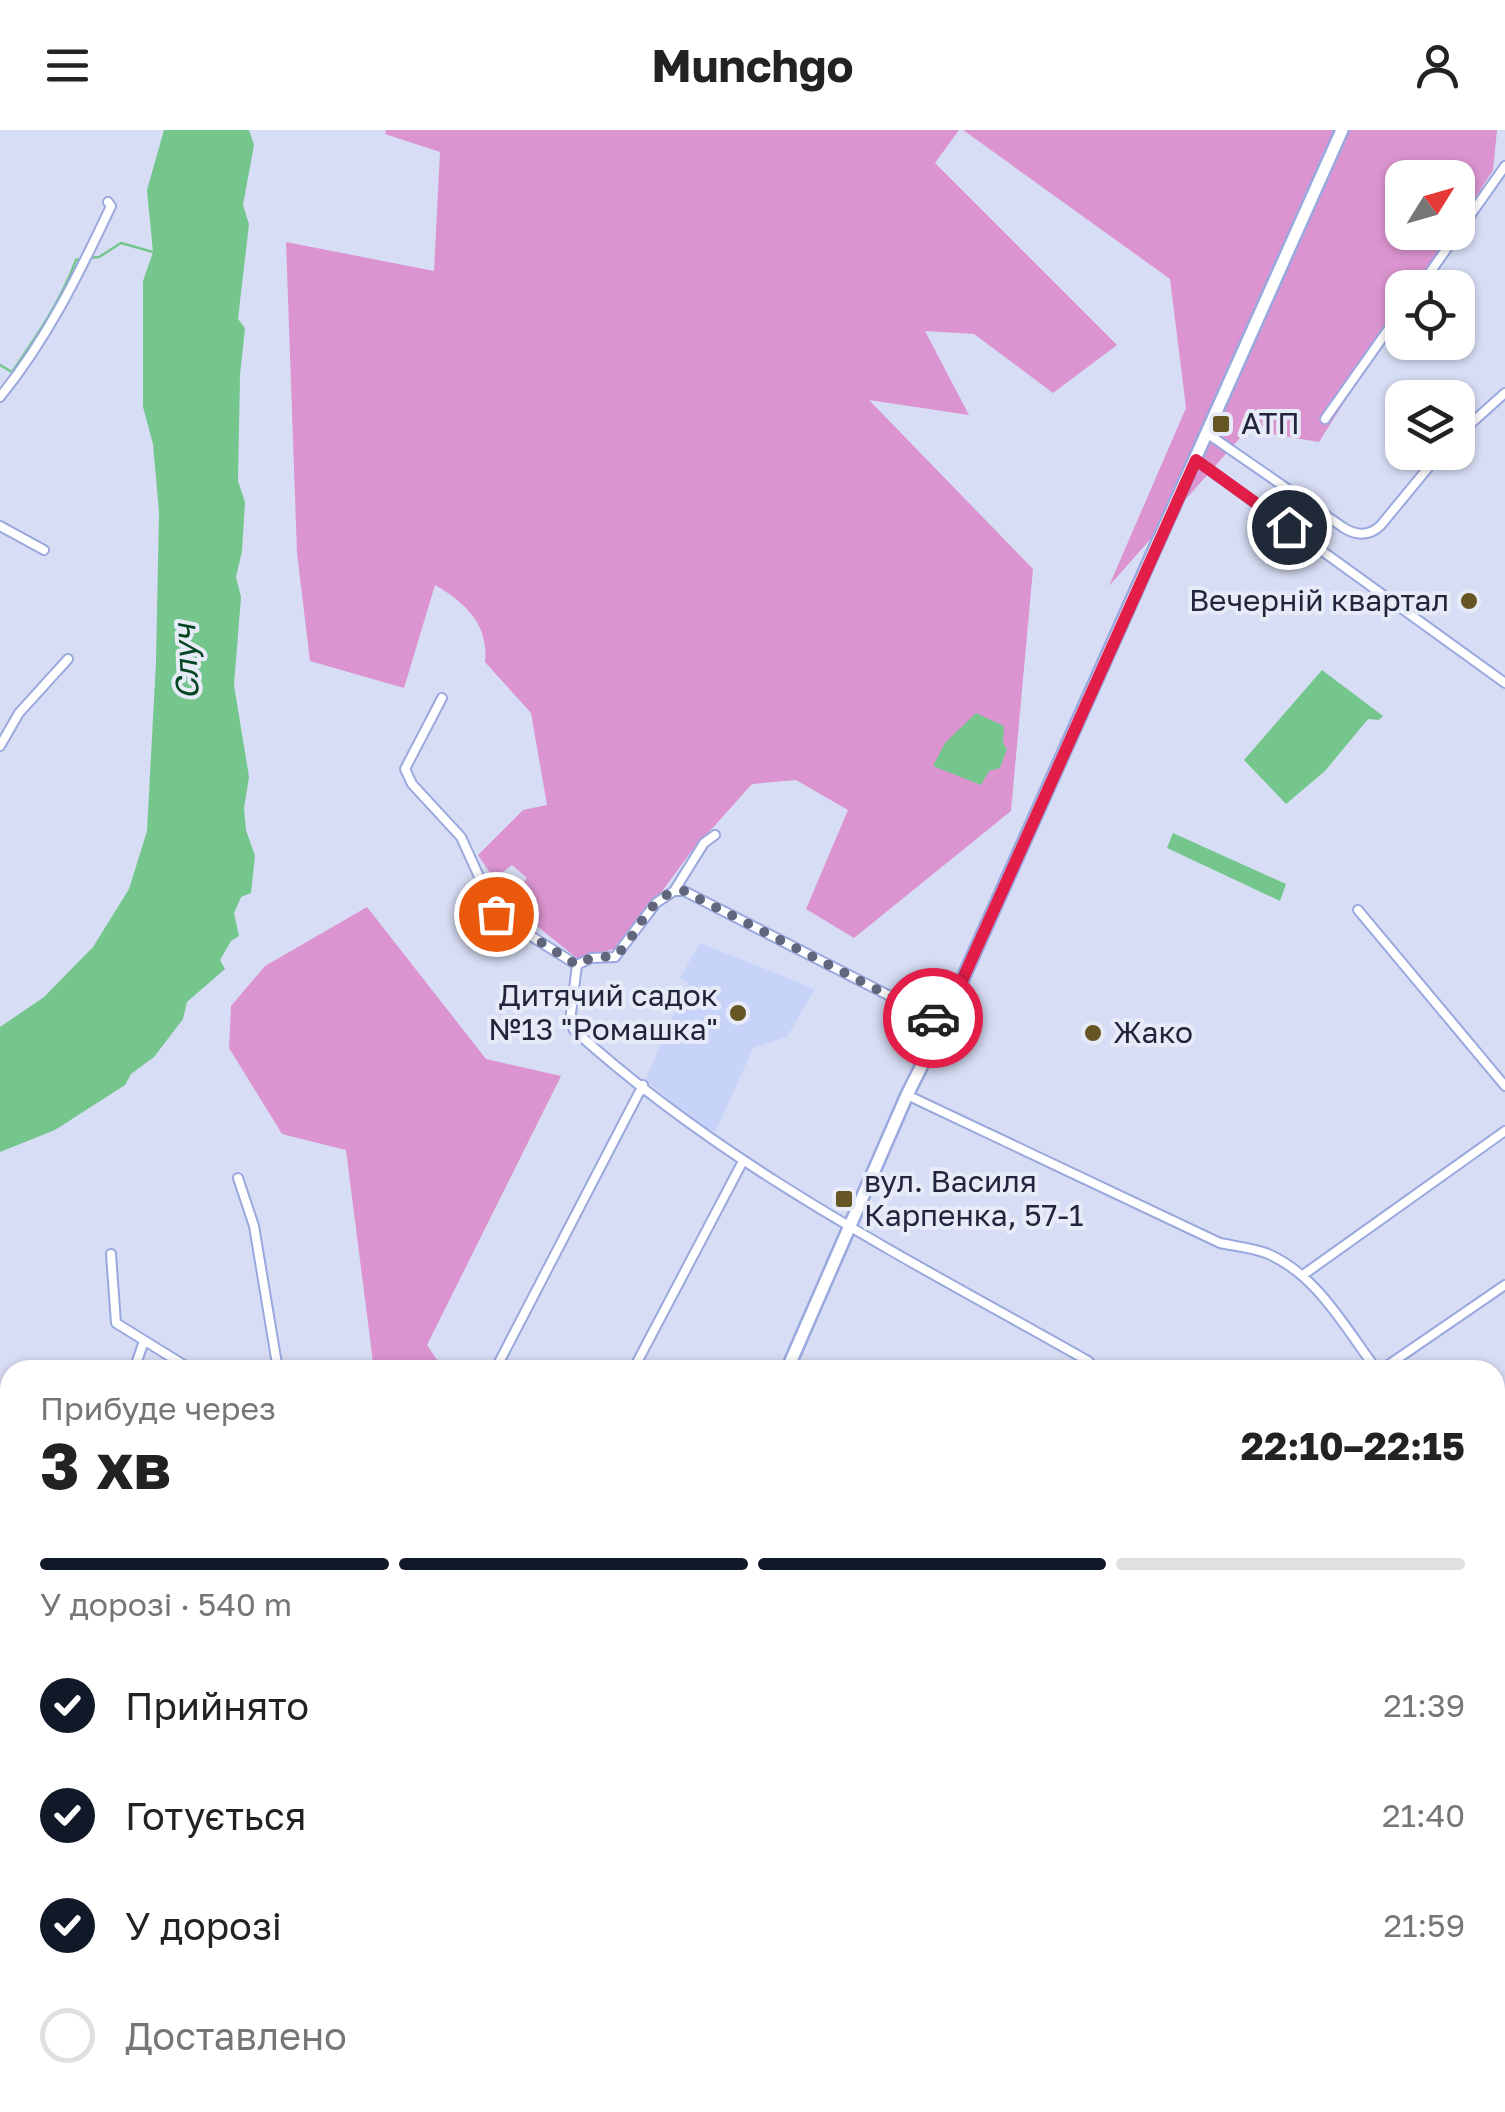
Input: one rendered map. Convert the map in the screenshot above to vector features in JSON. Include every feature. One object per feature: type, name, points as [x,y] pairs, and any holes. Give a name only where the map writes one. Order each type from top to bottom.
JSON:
[{"type":"street","points":[[791,1360],[1342,130]]},
{"type":"street","points":[[1431,270],[1505,166]]},
{"type":"street","points":[[0,397],[46,334],[110,206],[108,202]]},
{"type":"street","points":[[1325,420],[1385,334]]},
{"type":"street","points":[[1475,420],[1505,393]]},
{"type":"street","points":[[1208,434],[1351,532],[1371,532],[1425,470]]},
{"type":"street","points":[[1196,460],[1505,683]]},
{"type":"street","points":[[0,526],[44,550]]},
{"type":"street","points":[[0,746],[19,714],[68,659]]},
{"type":"street","points":[[442,698],[406,769],[412,784],[460,837],[496,914],[577,965]]},
{"type":"street","points":[[577,965],[591,958],[615,956],[656,903],[674,891],[704,843],[715,834]]},
{"type":"street","points":[[674,891],[684,891],[943,1023]]},
{"type":"street","points":[[1358,910],[1505,1086]]},
{"type":"street","points":[[577,965],[570,1021],[574,1030],[642,1085],[743,1161],[850,1229],[1083,1360]]},
{"type":"street","points":[[500,1360],[642,1085]]},
{"type":"street","points":[[907,1095],[1220,1243],[1264,1252],[1303,1275],[1371,1360]]},
{"type":"street","points":[[1303,1275],[1505,1131]]},
{"type":"street","points":[[639,1360],[743,1161]]},
{"type":"street","points":[[238,1178],[254,1226],[276,1360]]},
{"type":"street","points":[[111,1254],[116,1323],[175,1360]]},
{"type":"street","points":[[1394,1360],[1505,1285]]},
{"type":"street","points":[[137,1360],[144,1341]]},
{"type":"shaded area","points":[[386,130],[959,130],[935,163],[1117,345],[1053,393],[974,334],[925,331],[969,415],[869,400],[1033,569],[1011,811],[854,938],[806,909],[848,810],[796,780],[752,784],[691,852],[621,947],[578,959],[508,903],[527,878],[512,865],[494,879],[478,855],[523,810],[547,805],[531,713],[485,662],[479,626],[465,607],[435,585],[404,688],[310,661],[297,553],[286,242],[434,271],[440,152],[385,134]]},
{"type":"shaded area","points":[[963,130],[1497,130],[1493,170],[1475,198],[1475,160],[1385,160],[1385,250],[1442,250],[1429,270],[1385,270],[1385,338],[1319,442],[1247,430],[1109,586],[1186,408],[1170,279]]},
{"type":"shaded area","points":[[367,907],[486,1059],[561,1076],[427,1345],[437,1360],[373,1360],[346,1150],[282,1134],[229,1048],[231,1006],[265,966]]},
{"type":"shaded area","name":"Дитячий садок №13 \"Ромашка\"","points":[[700,943],[815,989],[787,1037],[753,1048],[716,1131],[706,1130],[645,1080],[688,983],[680,978]]},
{"type":"water","name":"Случ","points":[[164,130],[249,130],[254,145],[243,205],[249,224],[238,319],[245,328],[238,481],[245,502],[236,577],[241,597],[234,685],[249,777],[244,808],[255,856],[251,893],[241,897],[234,913],[239,936],[231,941],[220,960],[225,969],[187,1002],[183,1019],[154,1057],[131,1074],[125,1085],[55,1130],[0,1152],[0,1027],[44,997],[93,947],[129,889],[147,831],[159,512],[153,444],[143,407],[143,281],[153,252],[147,190]]},
{"type":"water","points":[[1322,670],[1383,716],[1379,720],[1368,719],[1325,771],[1286,804],[1244,760]]},
{"type":"water","points":[[976,713],[1004,726],[1003,743],[1007,749],[1000,768],[989,771],[981,785],[933,766],[945,743]]},
{"type":"water","points":[[1173,833],[1286,884],[1280,901],[1167,848]]},
{"type":"waterway","points":[[88,258],[99,257],[121,243],[153,252]]},
{"type":"waterway","points":[[0,365],[12,372],[80,259]]},
{"type":"way so far","points":[[496,914],[577,965],[591,958],[604,960],[615,956],[656,903],[674,891],[684,891],[933,1018]]},
{"type":"place","name":"АТП","points":[[1221,424]]},
{"type":"place","name":"Вечерній квартал","points":[[1469,601]]},
{"type":"place","name":"Дитячий садок №13 \"Ромашка\"","points":[[738,1013]]},
{"type":"place","name":"Жако","points":[[1093,1033]]},
{"type":"place","name":"вул. Василя Карпенка, 57-1","points":[[844,1199]]},
{"type":"route","points":[[933,1018],[943,1023],[1196,460],[1289,527]]}]
